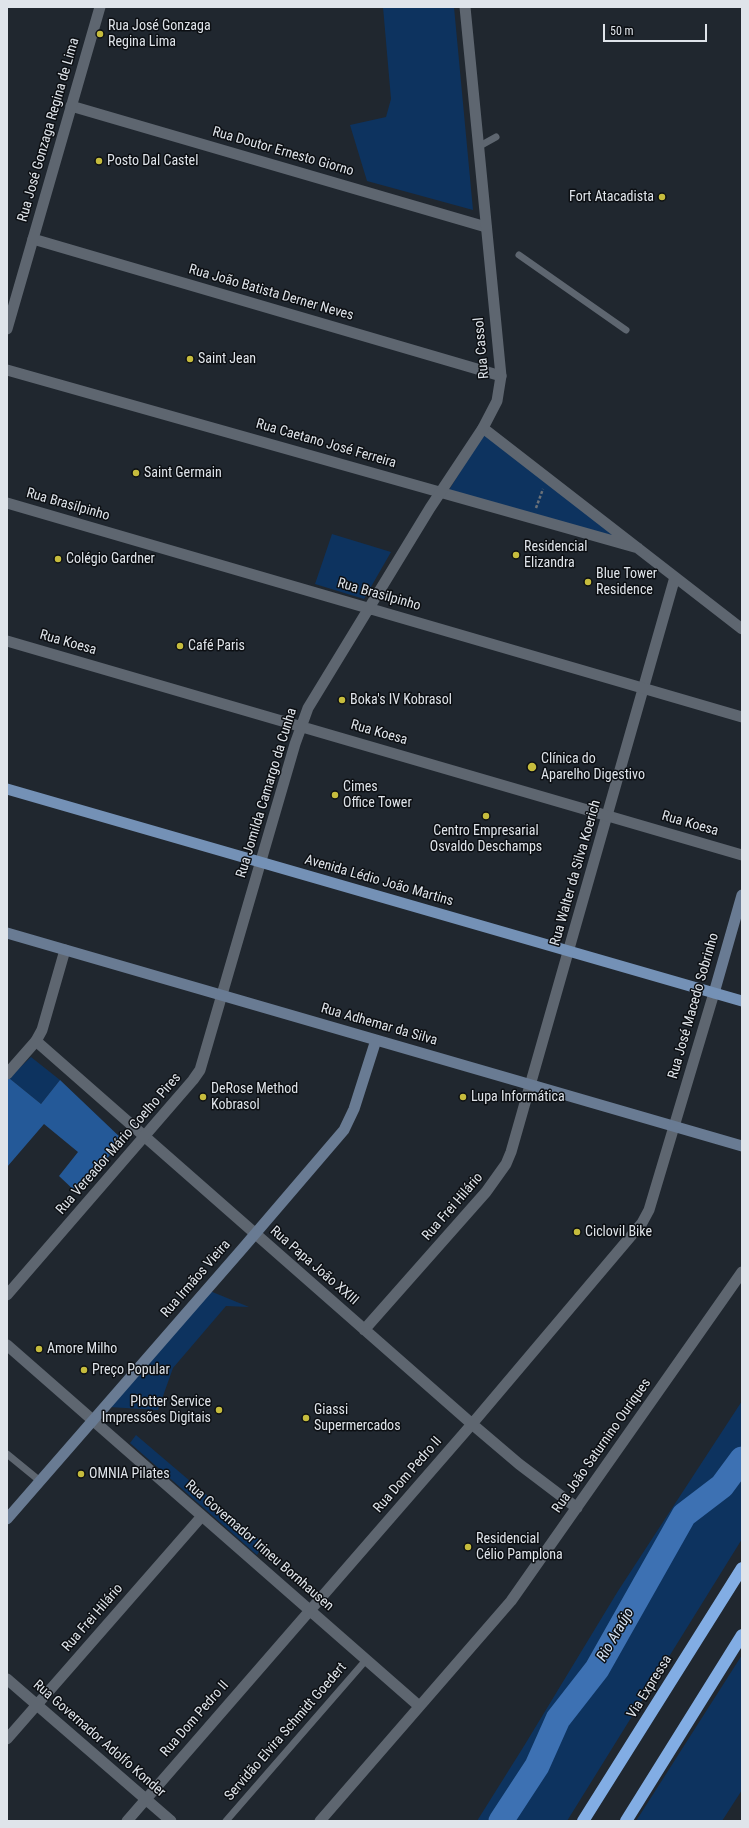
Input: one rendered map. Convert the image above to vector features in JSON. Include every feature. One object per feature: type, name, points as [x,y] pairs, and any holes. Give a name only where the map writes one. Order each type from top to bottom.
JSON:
[{"type":"highway","name":"Via Expressa","points":[[583,1821],[742,1568]]},
{"type":"highway","points":[[626,1821],[742,1635]]},
{"type":"main road","name":"Avenida Lédio João Martins","points":[[7,789],[742,1001]]},
{"type":"main road","name":"Rua José Macedo Sobrinho","points":[[714,993],[742,895]]},
{"type":"main road","name":"Rua Adhemar da Silva","points":[[7,933],[742,1146]]},
{"type":"main road","name":"Rua Irmãos Vieira","points":[[7,1519],[344,1130],[354,1109],[376,1040]]},
{"type":"street","name":"Rua José Gonzaga Regina de Lima","points":[[7,330],[100,7]]},
{"type":"street","name":"Rua Cassol","points":[[465,7],[501,376],[497,401],[483,428]]},
{"type":"street","name":"Rua Doutor Ernesto Giorno","points":[[71,106],[486,227]]},
{"type":"street","name":"Rua João Batista Derner Neves","points":[[33,239],[501,376]]},
{"type":"street","name":"Rua Caetano José Ferreira","points":[[7,370],[638,548]]},
{"type":"street","name":"Rua Jomilda Camargo da Cunha","points":[[223,996],[301,726],[308,708],[440,492],[483,428]]},
{"type":"street","points":[[483,428],[742,629]]},
{"type":"street","name":"Rua Brasilpinho","points":[[7,503],[742,717]]},
{"type":"street","name":"Rua Walter da Silva Koerich","points":[[531,1084],[675,577]]},
{"type":"street","name":"Rua Koesa","points":[[7,641],[742,855]]},
{"type":"street","points":[[7,1074],[36,1041],[46,1018],[65,950]]},
{"type":"street","name":"Rua José Macedo Sobrinho","points":[[675,1126],[714,993]]},
{"type":"street","name":"Rua Vereador Mário Coelho Pires","points":[[7,1295],[194,1080],[200,1070],[223,996]]},
{"type":"street","name":"Rua Papa João XXIII","points":[[36,1041],[472,1424],[519,1464],[577,1508]]},
{"type":"street","name":"Rua Frei Hilário","points":[[364,1330],[498,1178],[511,1152],[531,1084]]},
{"type":"street","name":"Rua Dom Pedro II","points":[[127,1821],[472,1424],[642,1223],[649,1210],[675,1126]]},
{"type":"street","name":"Rua João Saturnino Ouriques","points":[[320,1821],[511,1601],[742,1272]]},
{"type":"street","name":"Rua Governador Irineu Bornhausen","points":[[7,1345],[419,1706]]},
{"type":"street","name":"Rua Frei Hilário","points":[[7,1739],[202,1516]]},
{"type":"street","name":"Rua Governador Adolfo Konder","points":[[7,1679],[171,1821]]},
{"type":"lane","points":[[478,147],[496,137]]},
{"type":"lane","points":[[519,255],[626,330]]},
{"type":"lane","points":[[7,1454],[40,1481]]},
{"type":"lane","name":"Servidão Elvira Schmidt Goedert","points":[[226,1821],[366,1660]]},
{"type":"path","points":[[532,518],[547,477]]},
{"type":"shaded area","points":[[383,7],[454,7],[473,210],[367,181],[350,125],[386,117],[391,99]]},
{"type":"shaded area","points":[[483,434],[619,538],[449,490]]},
{"type":"shaded area","points":[[332,534],[391,552],[364,599],[315,584]]},
{"type":"shaded area","points":[[31,1057],[60,1080],[41,1104],[9,1078]]},
{"type":"shaded area","points":[[9,1078],[41,1104],[60,1080],[123,1140],[77,1193],[59,1176],[78,1152],[44,1124],[7,1167],[7,1080]]},
{"type":"shaded area","points":[[210,1291],[249,1307],[226,1306],[173,1368],[158,1410],[109,1407]]},
{"type":"shaded area","points":[[742,1401],[742,1539],[567,1821],[477,1821],[618,1591]]},
{"type":"shaded area","points":[[136,1435],[264,1544],[257,1555],[130,1443]]},
{"type":"shaded area","points":[[742,1655],[742,1790],[722,1821],[636,1821]]},
{"type":"waterway","name":"Rio Araújo","points":[[501,1821],[537,1766],[558,1719],[597,1669],[684,1515],[722,1486],[742,1459]]},
{"type":"place","name":"Rua José Gonzaga Regina Lima","points":[[100,34]]},
{"type":"place","name":"Posto Dal Castel","points":[[99,161]]},
{"type":"place","name":"Fort Atacadista","points":[[662,197]]},
{"type":"place","name":"Saint Jean","points":[[190,359]]},
{"type":"place","name":"Saint Germain","points":[[136,473]]},
{"type":"place","name":"Residencial Elizandra","points":[[516,555]]},
{"type":"place","name":"Colégio Gardner","points":[[58,559]]},
{"type":"place","name":"Blue Tower Residence","points":[[588,582]]},
{"type":"place","name":"Café Paris","points":[[180,646]]},
{"type":"place","name":"Boka's IV Kobrasol","points":[[342,700]]},
{"type":"place","name":"Clínica do Aparelho Digestivo","points":[[532,767]]},
{"type":"place","name":"Cimes Office Tower","points":[[335,795]]},
{"type":"place","name":"Centro Empresarial Osvaldo Deschamps","points":[[486,816]]},
{"type":"place","name":"DeRose Method Kobrasol","points":[[203,1097]]},
{"type":"place","name":"Lupa Informática","points":[[463,1097]]},
{"type":"place","name":"Ciclovil Bike","points":[[577,1232]]},
{"type":"place","name":"Amore Milho","points":[[39,1349]]},
{"type":"place","name":"Preço Popular","points":[[84,1370]]},
{"type":"place","name":"Plotter Service Impressões Digitais","points":[[219,1410]]},
{"type":"place","name":"Giassi Supermercados","points":[[306,1418]]},
{"type":"place","name":"OMNIA Pilates","points":[[81,1474]]},
{"type":"place","name":"Residencial Célio Pamplona","points":[[468,1547]]}]
